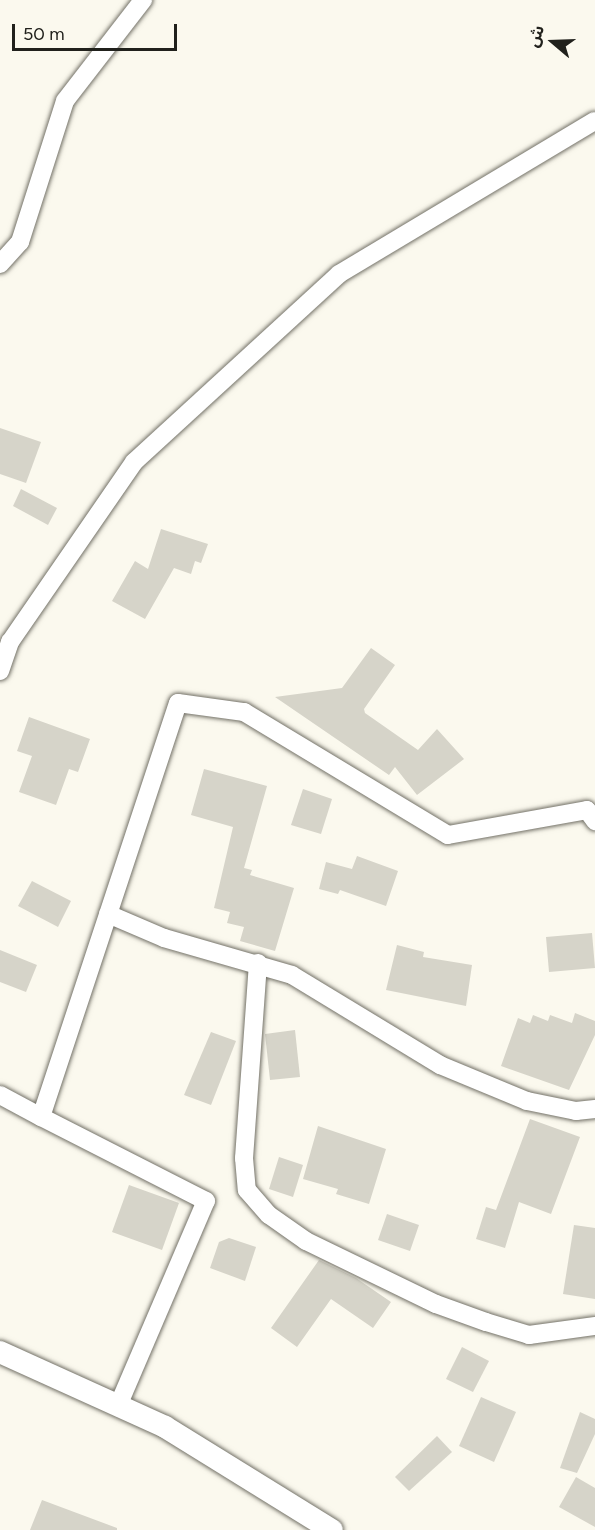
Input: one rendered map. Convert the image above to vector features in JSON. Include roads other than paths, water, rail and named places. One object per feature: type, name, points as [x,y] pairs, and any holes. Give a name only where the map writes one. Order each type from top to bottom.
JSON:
[{"type":"street","points":[[0,264],[20,242],[65,101],[143,0]]},
{"type":"street","points":[[0,671],[10,642],[134,462],[339,274],[595,121]]},
{"type":"street","points":[[41,1117],[178,703],[244,712],[448,835],[587,810],[595,821]]},
{"type":"street","points":[[108,914],[164,938],[258,963],[292,975],[441,1065],[527,1101],[576,1111],[595,1109]]},
{"type":"street","points":[[258,963],[244,1158],[247,1190],[269,1215],[306,1242],[436,1304],[476,1318],[529,1335],[595,1326]]},
{"type":"street","points":[[0,1095],[206,1201],[118,1406]]},
{"type":"street","points":[[0,1352],[165,1427],[332,1530]]}]
